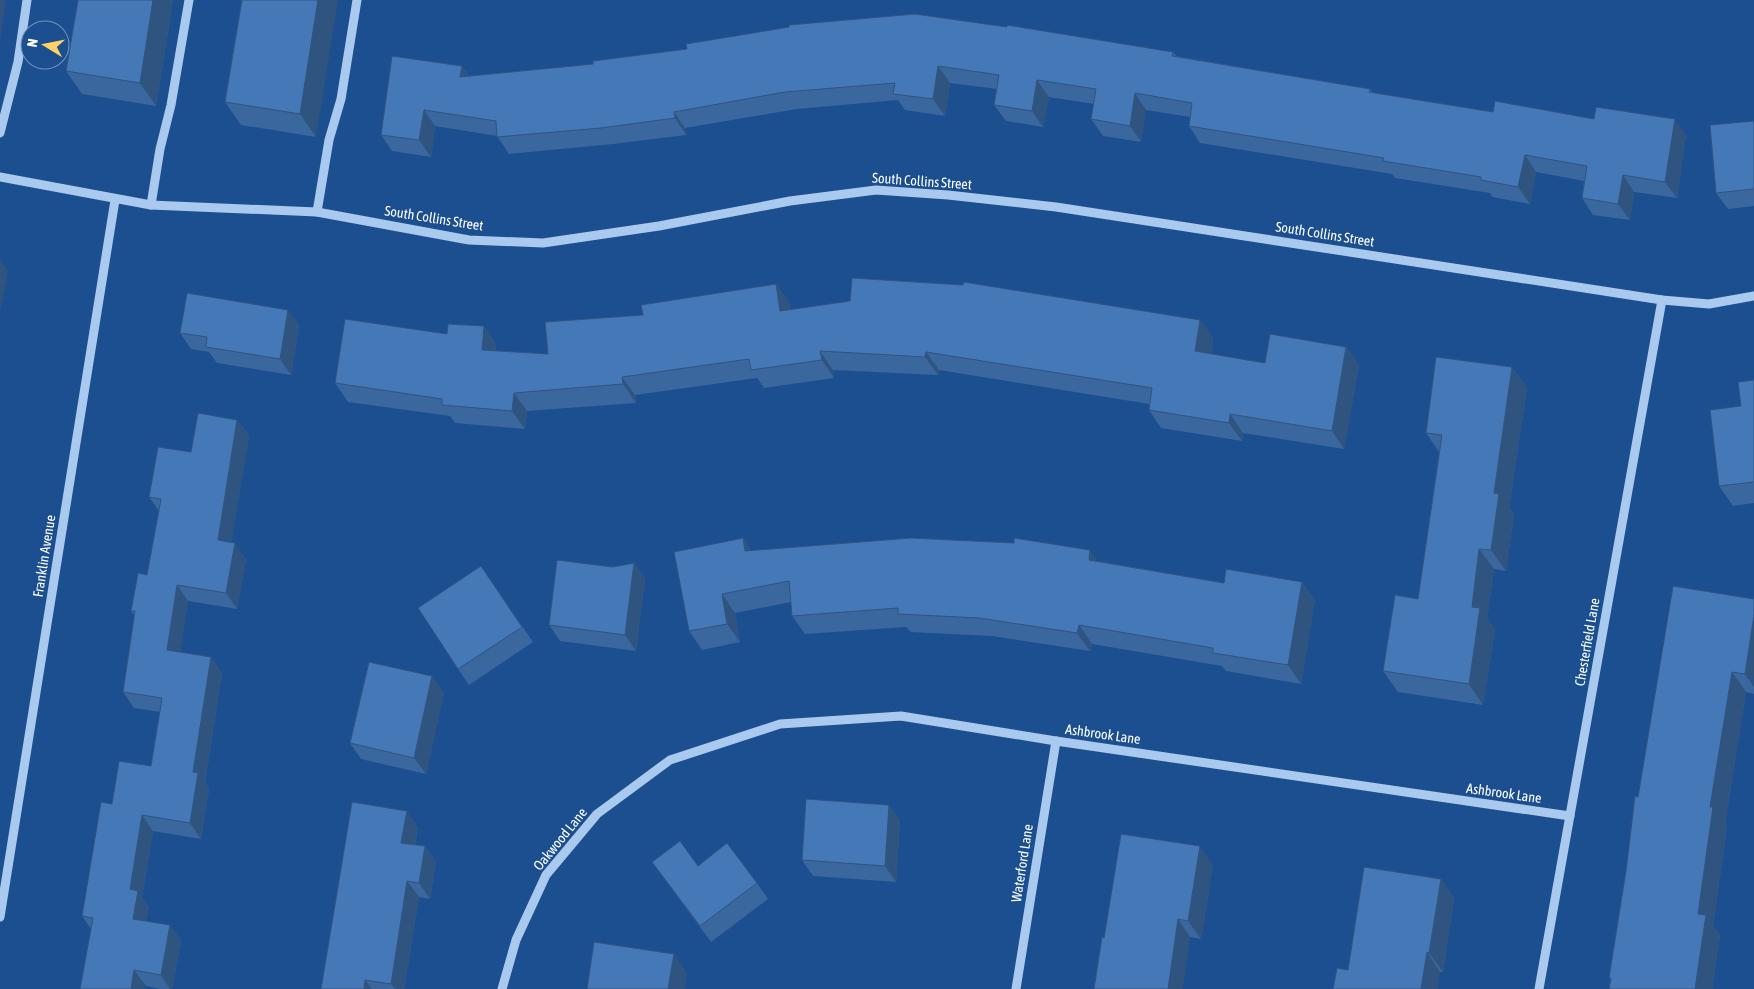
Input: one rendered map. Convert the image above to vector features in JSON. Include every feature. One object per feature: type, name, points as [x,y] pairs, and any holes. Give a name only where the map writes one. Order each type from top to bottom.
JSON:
[{"type":"street","points":[[0,133],[18,62],[27,0]]},
{"type":"street","points":[[151,205],[189,0]]},
{"type":"street","points":[[317,212],[329,140],[341,99],[357,0]]},
{"type":"street","name":"South Collins Street","points":[[0,177],[115,200],[151,205],[317,212],[469,240],[543,243],[659,226],[790,201],[876,190],[948,195],[1056,207],[1662,300],[1709,304],[1754,296]]},
{"type":"street","name":"Franklin Avenue","points":[[0,917],[115,200]]},
{"type":"street","name":"Chesterfield Lane","points":[[1539,989],[1662,300]]},
{"type":"street","name":"Ashbrook Lane","points":[[642,781],[670,760],[780,724],[901,716],[1056,741],[1570,816]]},
{"type":"street","name":"Waterford Lane","points":[[1016,989],[1056,741]]},
{"type":"street","name":"Oakwood Lane","points":[[502,989],[516,940],[546,875],[597,814],[642,781]]},
{"type":"building","points":[[78,0],[153,0],[140,83],[66,71],[70,70],[70,47]]},
{"type":"building","points":[[242,0],[318,0],[300,114],[225,102]]},
{"type":"building","points":[[915,14],[1007,27],[1007,25],[1173,52],[1172,56],[1370,89],[1369,92],[1493,112],[1495,101],[1594,119],[1596,107],[1675,119],[1665,182],[1623,175],[1618,204],[1582,198],[1587,166],[1525,155],[1518,187],[1481,180],[1481,177],[1383,161],[1384,158],[1189,126],[1192,103],[1135,93],[1130,126],[1091,119],[1096,89],[1037,80],[1032,111],[994,105],[999,75],[938,66],[933,99],[893,94],[895,83],[785,92],[674,112],[675,118],[601,128],[497,137],[496,121],[424,110],[419,140],[381,135],[392,56],[462,66],[460,77],[593,64],[593,61],[687,49],[686,44],[789,27],[789,25]]},
{"type":"building","points":[[1754,121],[1754,189],[1716,193],[1710,125]]},
{"type":"building","points":[[852,278],[963,285],[964,282],[1200,320],[1195,351],[1265,363],[1270,334],[1346,347],[1332,431],[1230,414],[1229,423],[1149,410],[1152,388],[926,352],[925,357],[820,351],[822,360],[751,370],[749,359],[622,377],[623,384],[514,393],[512,411],[442,405],[442,399],[335,383],[345,319],[447,334],[448,324],[484,326],[482,350],[548,354],[545,322],[643,315],[641,305],[776,284],[780,311],[850,301]]},
{"type":"building","points":[[187,293],[288,310],[280,359],[206,347],[207,337],[180,333]]},
{"type":"building","points":[[1436,357],[1512,367],[1494,493],[1499,494],[1491,550],[1479,549],[1472,607],[1480,608],[1469,684],[1383,671],[1395,595],[1418,599],[1442,435],[1426,433]]},
{"type":"building","points":[[1754,380],[1754,482],[1719,486],[1710,410],[1741,406],[1738,382]]},
{"type":"building","points":[[198,413],[237,420],[218,540],[235,543],[226,593],[177,585],[167,650],[211,657],[193,772],[198,773],[190,823],[142,815],[130,889],[138,891],[133,919],[170,925],[161,975],[134,970],[131,989],[80,989],[93,918],[82,916],[101,802],[112,804],[119,761],[151,766],[162,698],[123,692],[135,611],[131,611],[138,573],[147,575],[161,499],[149,497],[158,447],[191,452]]},
{"type":"building","points":[[743,538],[745,551],[911,538],[1014,543],[1014,538],[1090,550],[1089,560],[1224,583],[1226,569],[1302,582],[1288,665],[1213,653],[1213,648],[1079,625],[1077,633],[979,618],[898,614],[898,608],[792,616],[789,581],[722,594],[727,624],[689,631],[674,552]]},
{"type":"building","points":[[557,560],[613,567],[634,563],[625,635],[549,625]]},
{"type":"building","points":[[481,566],[522,627],[458,669],[418,608]]},
{"type":"building","points":[[1673,586],[1754,599],[1754,615],[1745,674],[1732,672],[1710,807],[1713,807],[1698,914],[1706,915],[1695,989],[1609,989],[1635,796],[1638,797]]},
{"type":"building","points":[[369,662],[432,676],[414,758],[350,743]]},
{"type":"building","points":[[806,799],[889,805],[885,866],[802,860]]},
{"type":"building","points":[[352,802],[407,811],[401,843],[425,846],[419,883],[407,881],[391,984],[365,980],[364,989],[321,989]]},
{"type":"building","points":[[1121,834],[1200,846],[1188,921],[1178,919],[1168,989],[1094,989]]},
{"type":"building","points":[[680,841],[698,866],[727,843],[757,883],[700,926],[652,862]]},
{"type":"building","points":[[1364,867],[1441,879],[1421,989],[1333,989],[1337,968],[1348,970]]},
{"type":"building","points":[[594,942],[674,954],[668,989],[587,989]]}]
